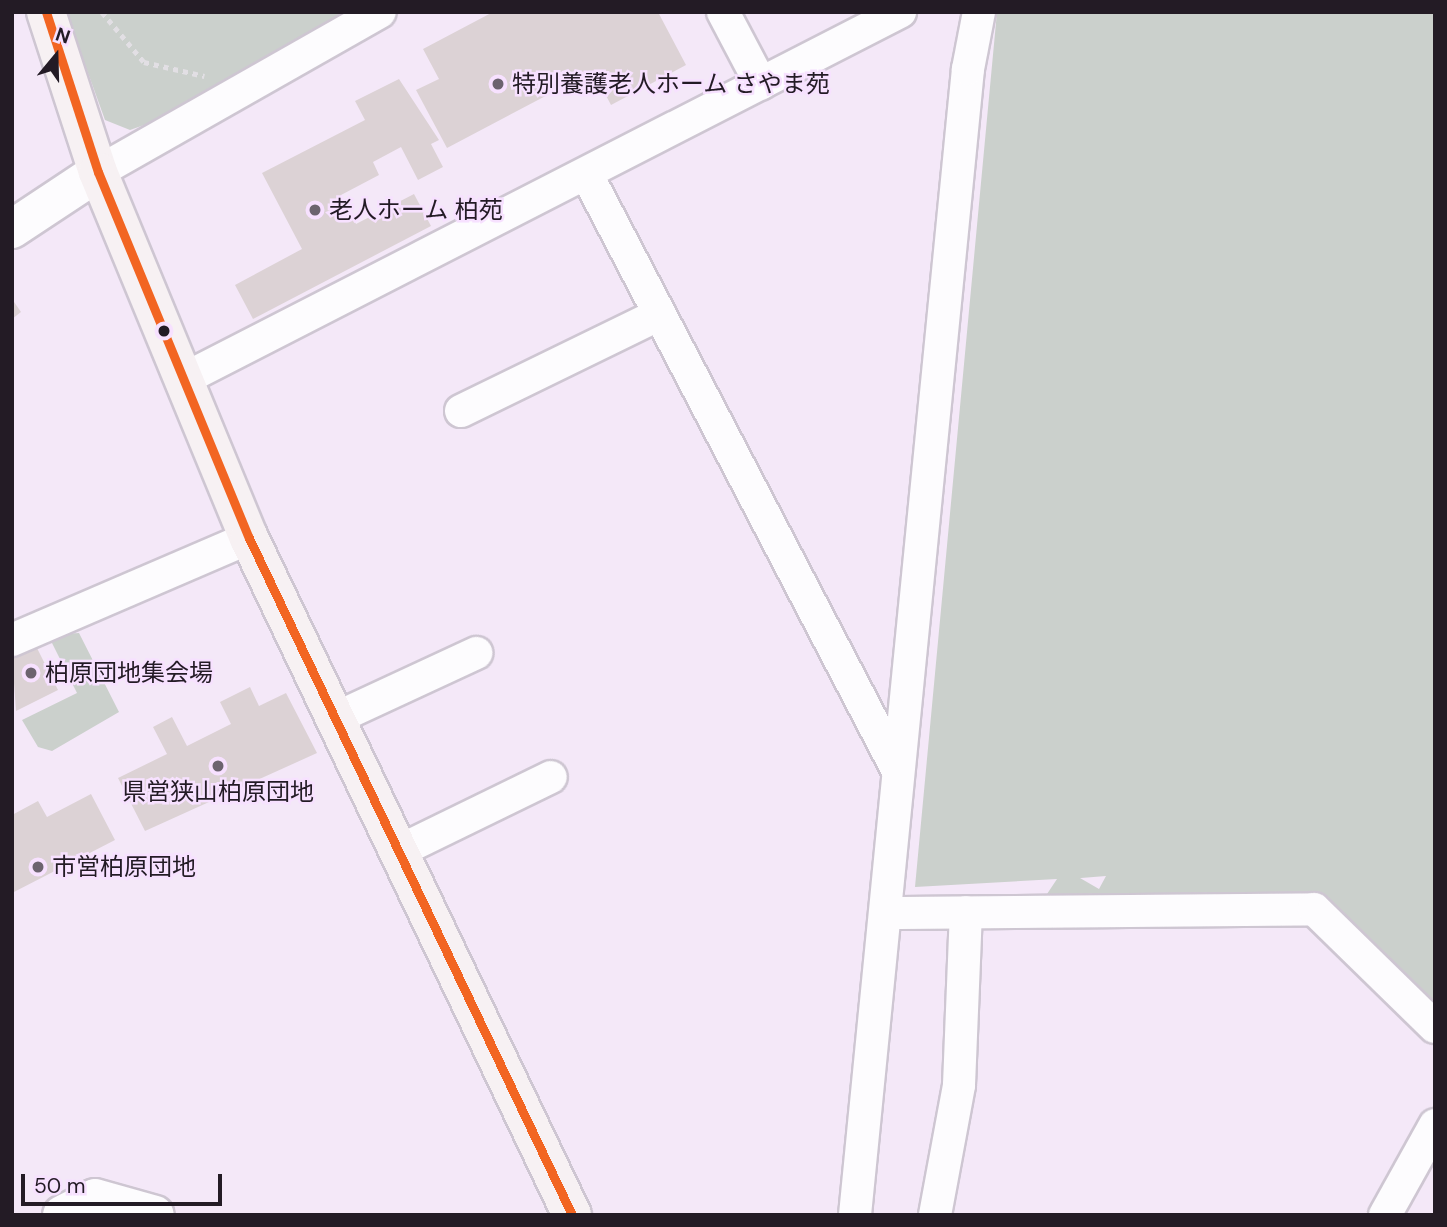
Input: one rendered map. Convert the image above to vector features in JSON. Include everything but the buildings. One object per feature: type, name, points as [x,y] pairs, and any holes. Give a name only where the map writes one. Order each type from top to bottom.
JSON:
[{"type":"main road","points":[[46,12],[98,172],[249,538],[572,1215]]},
{"type":"street","points":[[12,229],[98,172],[380,12]]},
{"type":"street","points":[[723,12],[761,84]]},
{"type":"street","points":[[182,380],[587,175],[900,12]]},
{"type":"street","points":[[855,1215],[888,913],[897,769],[968,69],[979,12]]},
{"type":"street","points":[[587,175],[897,769]]},
{"type":"street","points":[[461,411],[660,314]]},
{"type":"street","points":[[12,640],[249,538]]},
{"type":"street","points":[[334,719],[476,653]]},
{"type":"street","points":[[397,852],[551,777]]},
{"type":"street","points":[[888,913],[1314,909],[1435,1027]]},
{"type":"street","points":[[935,1215],[959,1085],[966,912]]},
{"type":"street","points":[[1385,1215],[1435,1125]]},
{"type":"street","points":[[62,1215],[95,1198],[155,1215]]},
{"type":"path","points":[[102,12],[144,62],[203,77],[215,72]]},
{"type":"shaded area","points":[[66,12],[366,12],[175,114],[130,130],[105,120]]},
{"type":"shaded area","points":[[997,12],[1435,12],[1435,1014],[1319,903],[1290,892],[1272,900],[1052,904],[1047,894],[1057,879],[915,887]],"holes":[[[1106,876],[1099,889],[1080,878]]]},
{"type":"shaded area","points":[[79,633],[119,712],[52,751],[38,747],[22,720],[77,693],[48,635]]},
{"type":"transit line","points":[[46,12],[98,172],[249,538],[572,1215]]},
{"type":"place","name":"特別養護老人ホーム さやま苑","points":[[498,84]]},
{"type":"place","name":"老人ホーム 柏苑","points":[[315,210]]},
{"type":"place","name":"柏原団地集会場","points":[[31,673]]},
{"type":"place","name":"県営狭山柏原団地","points":[[218,766]]},
{"type":"place","name":"市営柏原団地","points":[[38,867]]}]
